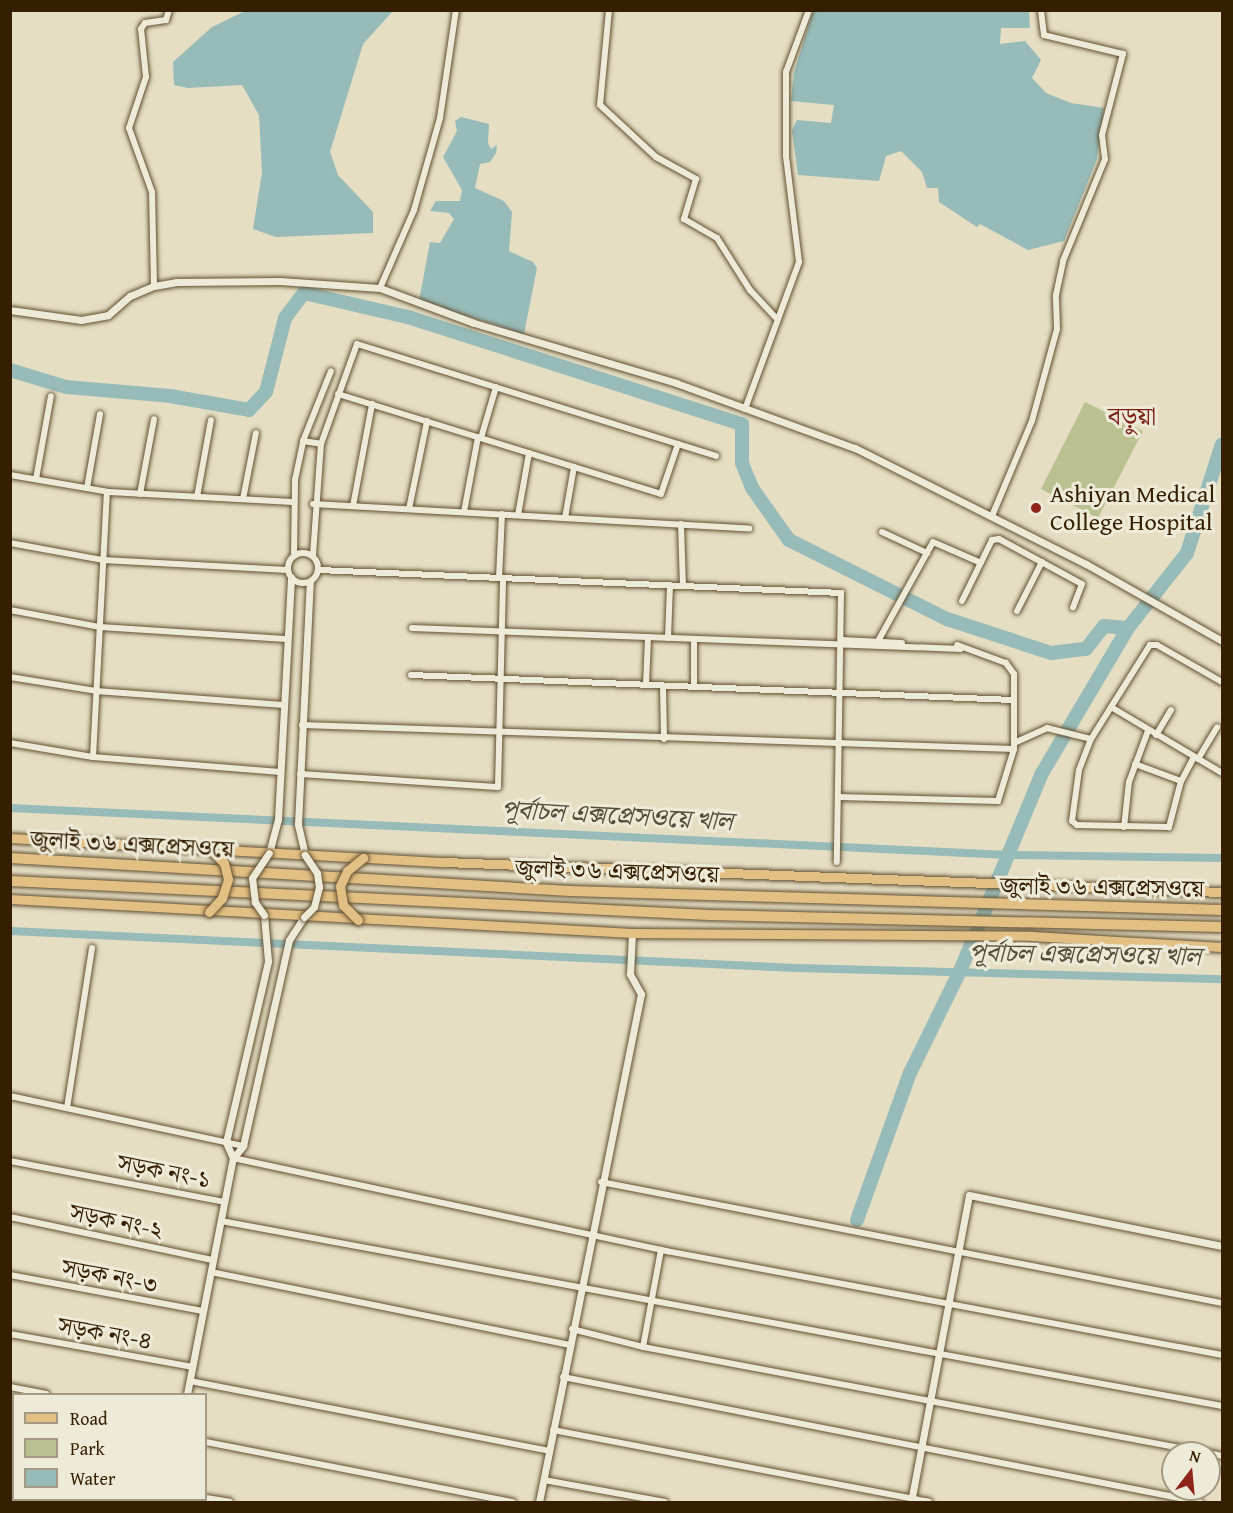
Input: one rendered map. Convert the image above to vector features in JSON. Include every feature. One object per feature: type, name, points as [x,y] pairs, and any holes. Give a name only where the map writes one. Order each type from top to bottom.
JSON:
[{"type":"highway","name":"জুলাই ৩৬ এক্সপ্রেসওয়ে","points":[[10,858],[570,891],[934,904],[1222,910]]},
{"type":"highway","name":"জুলাই ৩৬ এক্সপ্রেসওয়ে","points":[[10,881],[616,912],[1222,927]]},
{"type":"main road","points":[[10,838],[444,862],[933,883],[1222,892]]},
{"type":"main road","points":[[209,912],[222,898],[228,879],[224,863],[211,850]]},
{"type":"main road","points":[[358,920],[343,905],[340,886],[343,875],[363,858]]},
{"type":"main road","points":[[10,899],[209,912],[632,933],[935,933],[1222,947]]},
{"type":"street","points":[[154,286],[152,192],[129,128],[146,77],[141,29],[145,23],[166,20],[169,10]]},
{"type":"street","points":[[380,288],[414,210],[440,118],[456,10]]},
{"type":"street","points":[[609,10],[600,105],[656,158],[696,179],[684,219],[717,238],[750,290],[776,318]]},
{"type":"street","points":[[745,409],[776,318],[799,262],[786,156],[786,72],[809,10]]},
{"type":"street","points":[[992,516],[1032,421],[1057,329],[1056,295],[1063,261],[1105,159],[1102,135],[1123,54],[1044,35],[1041,10]]},
{"type":"street","points":[[10,310],[81,320],[108,315],[130,296],[154,286],[280,281],[380,288],[474,323],[676,382],[855,448],[1118,582],[1222,641]]},
{"type":"street","points":[[319,570],[313,555],[314,504],[321,444],[357,344],[716,456]]},
{"type":"street","points":[[233,1158],[226,1142],[268,961],[264,915],[255,902],[252,878],[269,853],[278,809],[290,574],[294,556],[293,502],[303,441],[331,371]]},
{"type":"street","points":[[464,512],[479,437],[496,387]]},
{"type":"street","points":[[338,394],[661,494],[678,444]]},
{"type":"street","points":[[36,479],[51,396]]},
{"type":"street","points":[[353,506],[372,404]]},
{"type":"street","points":[[87,488],[100,414]]},
{"type":"street","points":[[140,494],[154,419]]},
{"type":"street","points":[[197,497],[211,420]]},
{"type":"street","points":[[409,509],[427,421]]},
{"type":"street","points":[[243,499],[256,433]]},
{"type":"street","points":[[303,441],[321,444]]},
{"type":"street","points":[[518,515],[529,453]]},
{"type":"street","points":[[565,518],[573,467]]},
{"type":"street","points":[[10,475],[107,492],[293,502]]},
{"type":"street","points":[[93,757],[107,492]]},
{"type":"street","points":[[314,504],[749,528]]},
{"type":"street","points":[[300,774],[498,787],[502,514]]},
{"type":"street","points":[[681,524],[683,586]]},
{"type":"street","points":[[882,532],[927,554]]},
{"type":"street","points":[[962,601],[995,539],[1082,584],[1073,607]]},
{"type":"street","points":[[875,646],[897,612],[933,542],[981,563]]},
{"type":"street","points":[[10,543],[103,560],[290,574],[310,582]]},
{"type":"street","points":[[294,556],[313,555]]},
{"type":"street","points":[[1017,611],[1042,562]]},
{"type":"street","points":[[319,570],[841,593],[837,862]]},
{"type":"street","points":[[224,1202],[233,1158],[243,1146],[292,932],[314,907],[319,887],[317,873],[305,855],[298,835],[298,810],[310,582],[319,570]]},
{"type":"street","points":[[668,638],[670,585]]},
{"type":"street","points":[[10,610],[100,627],[286,639]]},
{"type":"street","points":[[412,628],[841,642],[978,649],[1012,668],[1014,746],[998,801],[838,796]]},
{"type":"street","points":[[646,686],[648,637]]},
{"type":"street","points":[[694,639],[694,687]]},
{"type":"street","points":[[841,642],[875,646],[960,649]]},
{"type":"street","points":[[1217,727],[1181,781],[1169,827],[1077,825],[1072,821],[1079,770],[1091,739],[1105,710],[1112,707],[1150,645],[1157,645],[1222,682]]},
{"type":"street","points":[[411,675],[839,694],[1013,699]]},
{"type":"street","points":[[10,677],[96,691],[283,705]]},
{"type":"street","points":[[663,686],[664,739]]},
{"type":"street","points":[[1112,707],[1148,731],[1222,773]]},
{"type":"street","points":[[1156,735],[1171,710]]},
{"type":"street","points":[[302,724],[838,746],[1014,746],[1037,731],[1055,730],[1091,739]]},
{"type":"street","points":[[1124,827],[1135,764],[1148,731]]},
{"type":"street","points":[[10,743],[93,757],[280,772]]},
{"type":"street","points":[[1135,764],[1181,781]]},
{"type":"street","points":[[539,1503],[600,1182],[641,994],[630,974],[632,933]]},
{"type":"street","points":[[67,1108],[92,948]]},
{"type":"street","points":[[10,1096],[243,1146]]},
{"type":"street","points":[[233,1158],[661,1250],[1222,1355]]},
{"type":"street","name":"সড়ক নং-১","points":[[10,1161],[224,1202],[187,1393]]},
{"type":"street","points":[[600,1182],[1222,1302]]},
{"type":"street","points":[[911,1501],[969,1195],[1222,1246]]},
{"type":"street","name":"সড়ক নং-২","points":[[10,1216],[213,1260]]},
{"type":"street","points":[[221,1221],[581,1285],[1222,1406]]},
{"type":"street","points":[[643,1347],[661,1250]]},
{"type":"street","points":[[211,1272],[569,1345]]},
{"type":"street","name":"সড়ক নং-৩","points":[[10,1275],[203,1311]]},
{"type":"street","points":[[572,1329],[643,1347],[1161,1444]]},
{"type":"street","name":"সড়ক নং-৪","points":[[10,1334],[193,1367]]},
{"type":"street","points":[[563,1377],[1200,1503]]},
{"type":"street","points":[[190,1381],[549,1450]]},
{"type":"street","points":[[10,1387],[37,1393]]},
{"type":"street","points":[[553,1430],[929,1503]]},
{"type":"street","points":[[207,1442],[513,1503]]},
{"type":"street","points":[[544,1480],[665,1503]]},
{"type":"street","points":[[207,1498],[230,1503]]},
{"type":"green space","points":[[1085,402],[1143,431],[1098,518],[1041,489]]},
{"type":"water","points":[[1029,10],[1030,28],[1001,28],[1000,44],[1025,41],[1041,60],[1032,78],[1046,93],[1071,103],[1104,108],[1097,159],[1064,241],[1028,250],[980,224],[977,227],[939,202],[938,188],[927,188],[922,172],[901,151],[886,156],[879,181],[798,175],[792,130],[797,120],[831,123],[834,105],[791,101],[794,72],[813,11]]},
{"type":"water","points":[[245,11],[393,11],[363,44],[330,152],[338,175],[373,212],[373,233],[276,237],[253,229],[262,172],[259,115],[242,85],[188,88],[174,85],[173,62],[212,27]]},
{"type":"water","points":[[461,117],[489,124],[488,143],[491,149],[497,145],[496,153],[490,162],[480,164],[475,188],[504,201],[512,212],[509,251],[533,262],[537,268],[524,334],[419,301],[430,242],[440,243],[454,219],[449,213],[430,211],[436,201],[460,201],[462,190],[443,157],[457,131],[455,121]]},
{"type":"waterway","points":[[10,370],[66,387],[170,396],[249,410],[266,392],[285,318],[304,293],[408,317],[742,424],[742,463],[752,488],[789,540],[947,619],[1051,653],[1086,649],[1104,626],[1128,628]]},
{"type":"waterway","points":[[857,1220],[910,1073],[960,971],[1041,775],[1128,628],[1187,553],[1222,444]]},
{"type":"waterway","name":"পূর্বাচল এক্সপ্রেসওয়ে খাল","points":[[10,808],[1009,855],[1222,858]]},
{"type":"waterway","name":"পূর্বাচল এক্সপ্রেসওয়ে খাল","points":[[10,931],[796,968],[1222,979]]},
{"type":"place","name":"Ashiyan Medical College Hospital","points":[[1036,508]]},
{"type":"district","name":"বড়ুয়া","points":[[1132,416]]}]
